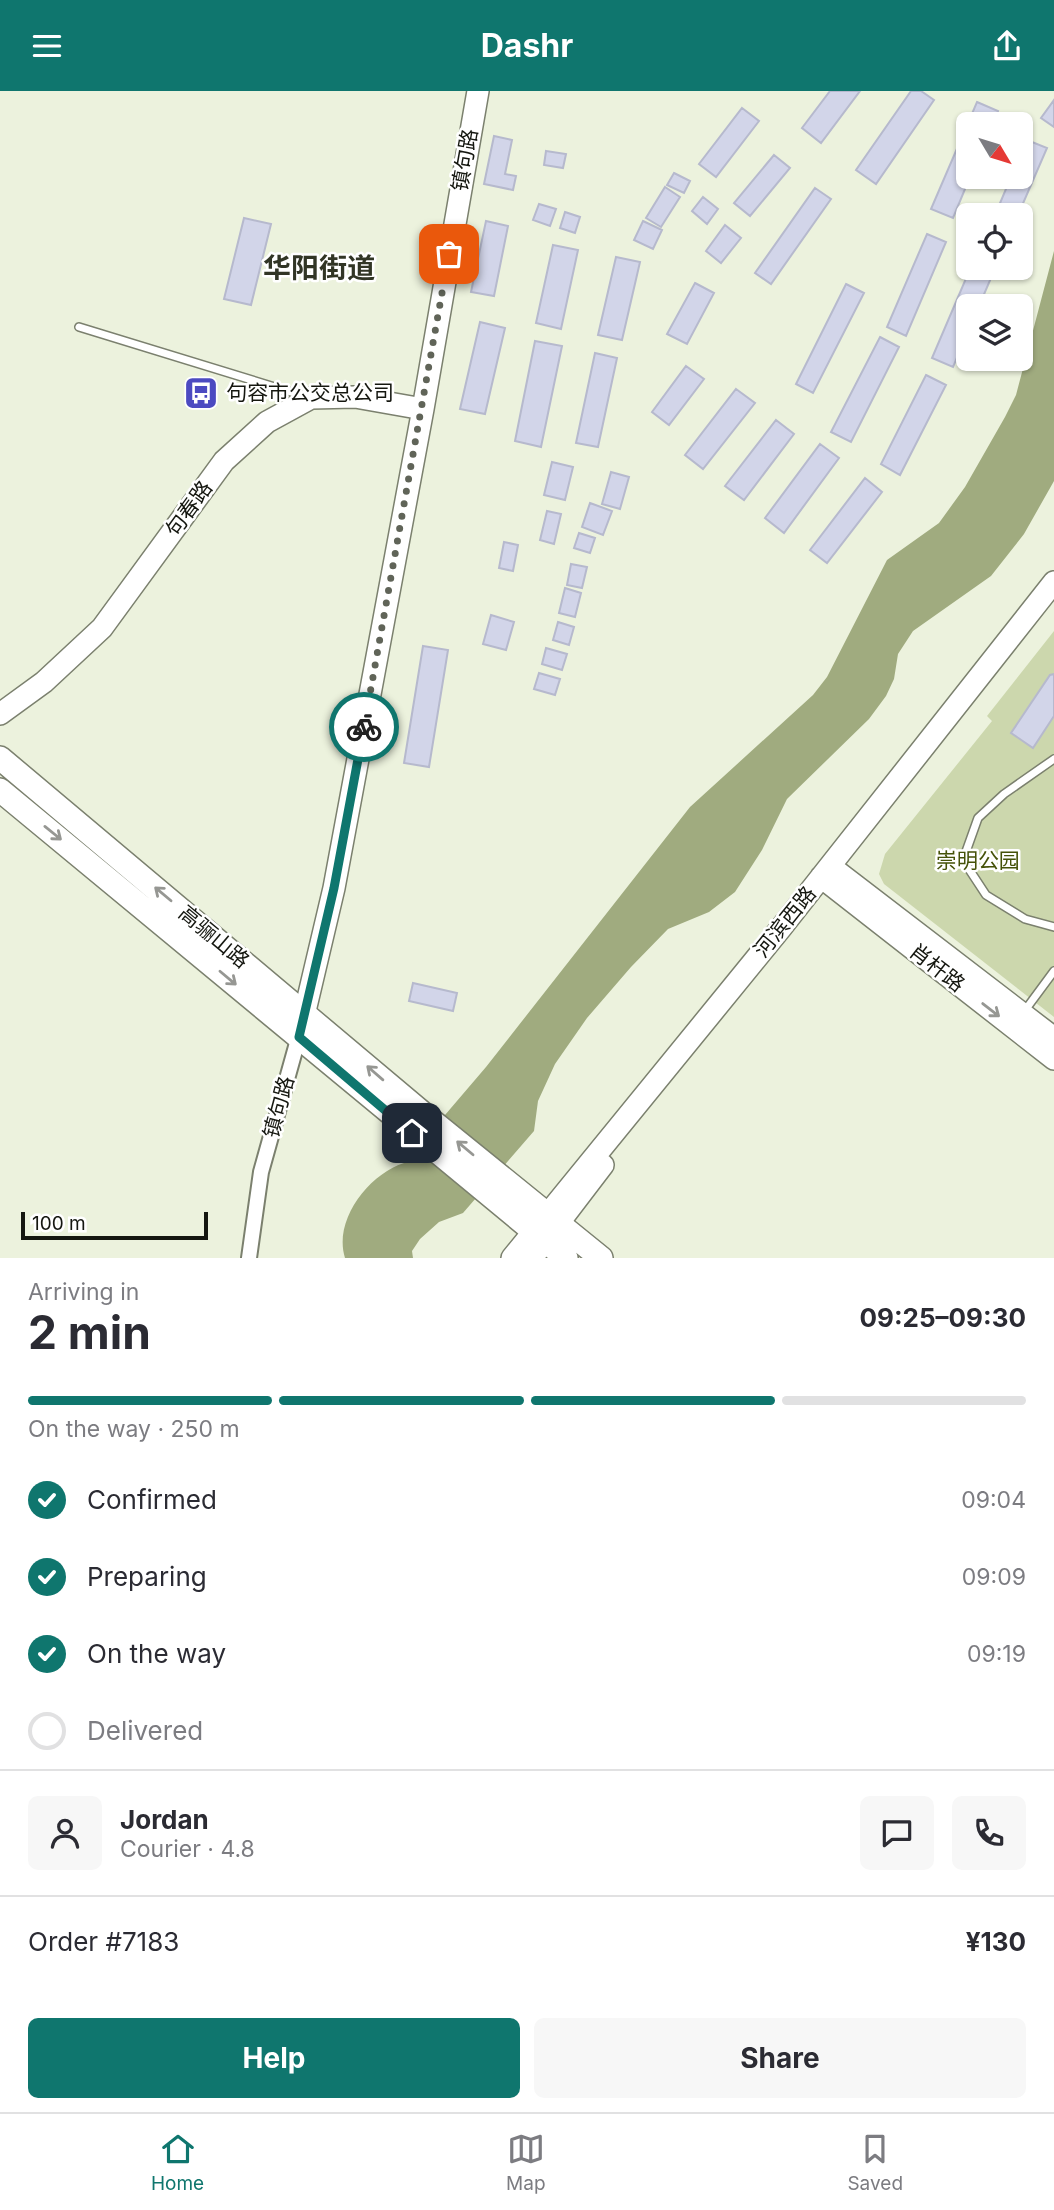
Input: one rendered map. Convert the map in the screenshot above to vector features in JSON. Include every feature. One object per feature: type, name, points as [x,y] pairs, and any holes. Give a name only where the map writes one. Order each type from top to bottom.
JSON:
[{"type":"main road","name":"高骊山路","points":[[0,758],[305,1013],[419,1125]]},
{"type":"main road","name":"高骊山路","points":[[0,790],[299,1037],[419,1125]]},
{"type":"main road","points":[[419,1125],[495,1188],[566,1258]]},
{"type":"main road","points":[[543,1233],[601,1258]]},
{"type":"street","name":"镇句路","points":[[248,1258],[261,1172],[299,1037],[334,888],[423,409],[478,91]]},
{"type":"street","name":"句春路","points":[[0,714],[44,682],[102,628],[224,461],[267,422],[312,398],[355,397],[423,409]]},
{"type":"street","name":"河滨西路","points":[[831,876],[1054,582]]},
{"type":"street","name":"河滨西路","points":[[512,1258],[543,1233],[1054,602]]},
{"type":"street","name":"肖杆路","points":[[831,876],[1054,1038]]},
{"type":"street","name":"肖杆路","points":[[831,876],[1054,1059]]},
{"type":"lane","points":[[79,327],[312,398]]},
{"type":"lane","points":[[1054,759],[1004,794],[978,818],[963,860],[986,895],[1025,919],[1054,926]]},
{"type":"lane","points":[[1023,1014],[1054,971]]},
{"type":"green space","name":"崇明公园","points":[[1054,631],[1054,1017],[884,884],[879,874],[885,854],[992,721],[987,716]]},
{"type":"shaded area","points":[[1054,251],[1054,481],[1024,534],[991,576],[913,631],[898,654],[894,679],[886,696],[869,719],[787,799],[762,850],[735,892],[709,912],[668,929],[587,1018],[555,1064],[538,1101],[534,1131],[463,1213],[439,1222],[420,1239],[412,1251],[413,1258],[345,1258],[344,1229],[357,1200],[378,1177],[404,1163],[486,1067],[690,807],[813,695],[827,677],[887,560],[939,523],[965,487],[1016,395],[1022,371],[1033,371],[1033,331]]},
{"type":"building","points":[[830,91],[860,91],[821,143],[802,128]]},
{"type":"building","points":[[911,91],[921,91],[934,100],[876,184],[856,170]]},
{"type":"building","points":[[1054,100],[1054,127],[1041,118]]},
{"type":"building","points":[[977,102],[998,111],[998,112],[973,112]]},
{"type":"building","points":[[742,108],[759,121],[716,177],[699,164]]},
{"type":"building","points":[[494,136],[512,140],[505,174],[516,176],[513,190],[484,184]]},
{"type":"building","points":[[1033,142],[1047,148],[1033,180]]},
{"type":"building","points":[[546,151],[566,154],[563,168],[544,165]]},
{"type":"building","points":[[956,151],[956,189],[965,189],[959,203],[956,203],[953,218],[931,209]]},
{"type":"building","points":[[774,155],[790,168],[750,216],[734,203]]},
{"type":"building","points":[[674,173],[690,181],[684,193],[667,185]]},
{"type":"building","points":[[665,187],[680,197],[661,227],[646,218]]},
{"type":"building","points":[[815,188],[831,199],[771,284],[755,273]]},
{"type":"building","points":[[1006,189],[1029,189],[1023,203],[1000,203]]},
{"type":"building","points":[[703,197],[718,209],[707,224],[692,211]]},
{"type":"building","points":[[539,204],[556,209],[550,226],[533,220]]},
{"type":"building","points":[[565,212],[580,217],[575,233],[560,228]]},
{"type":"building","points":[[244,218],[271,224],[251,305],[224,299]]},
{"type":"building","points":[[486,221],[508,226],[494,296],[471,292]]},
{"type":"building","points":[[643,221],[662,230],[653,249],[634,240]]},
{"type":"building","points":[[725,225],[741,238],[721,263],[706,251]]},
{"type":"building","points":[[927,234],[946,242],[906,336],[887,327]]},
{"type":"building","points":[[553,245],[578,250],[561,329],[536,323]]},
{"type":"building","points":[[616,257],[640,262],[622,340],[598,335]]},
{"type":"building","points":[[965,280],[990,280],[984,294],[959,294]]},
{"type":"building","points":[[695,283],[714,293],[687,344],[667,334]]},
{"type":"building","points":[[846,284],[864,293],[813,393],[796,384]]},
{"type":"building","points":[[956,302],[956,360],[953,367],[932,358]]},
{"type":"building","points":[[480,322],[505,328],[485,414],[460,409]]},
{"type":"building","points":[[880,337],[899,347],[851,442],[831,432]]},
{"type":"building","points":[[535,341],[562,346],[541,447],[515,441]]},
{"type":"building","points":[[595,353],[617,358],[598,447],[576,443]]},
{"type":"building","points":[[686,366],[704,379],[669,425],[652,412]]},
{"type":"building","points":[[926,375],[946,385],[900,475],[881,464]]},
{"type":"building","points":[[736,389],[755,403],[703,469],[685,455]]},
{"type":"building","points":[[776,420],[794,434],[744,500],[725,486]]},
{"type":"building","points":[[820,444],[839,458],[784,533],[765,518]]},
{"type":"building","points":[[552,462],[573,467],[565,500],[544,495]]},
{"type":"building","points":[[611,472],[629,477],[620,509],[602,504]]},
{"type":"building","points":[[865,478],[882,492],[827,563],[810,550]]},
{"type":"building","points":[[590,503],[612,511],[603,535],[582,527]]},
{"type":"building","points":[[547,511],[561,514],[554,544],[540,540]]},
{"type":"building","points":[[579,533],[595,538],[590,553],[574,548]]},
{"type":"building","points":[[504,542],[518,545],[513,571],[499,568]]},
{"type":"building","points":[[571,564],[587,567],[582,588],[567,585]]},
{"type":"building","points":[[565,588],[581,593],[575,617],[559,613]]},
{"type":"building","points":[[491,615],[514,622],[506,650],[483,644]]},
{"type":"building","points":[[558,622],[574,627],[569,645],[553,640]]},
{"type":"building","points":[[423,646],[448,650],[429,767],[404,763]]},
{"type":"building","points":[[546,648],[567,654],[562,670],[542,664]]},
{"type":"building","points":[[539,673],[560,679],[555,695],[534,689]]},
{"type":"building","points":[[1054,674],[1054,716],[1033,748],[1011,733],[1050,675]]},
{"type":"building","points":[[413,983],[457,993],[453,1011],[409,1001]]},
{"type":"way so far","points":[[364,727],[449,254]]},
{"type":"place","name":"句容市公交总公司","points":[[201,393]]},
{"type":"district","name":"华阳街道","points":[[319,268]]},
{"type":"route","points":[[364,727],[334,888],[299,1037],[412,1133]]}]
